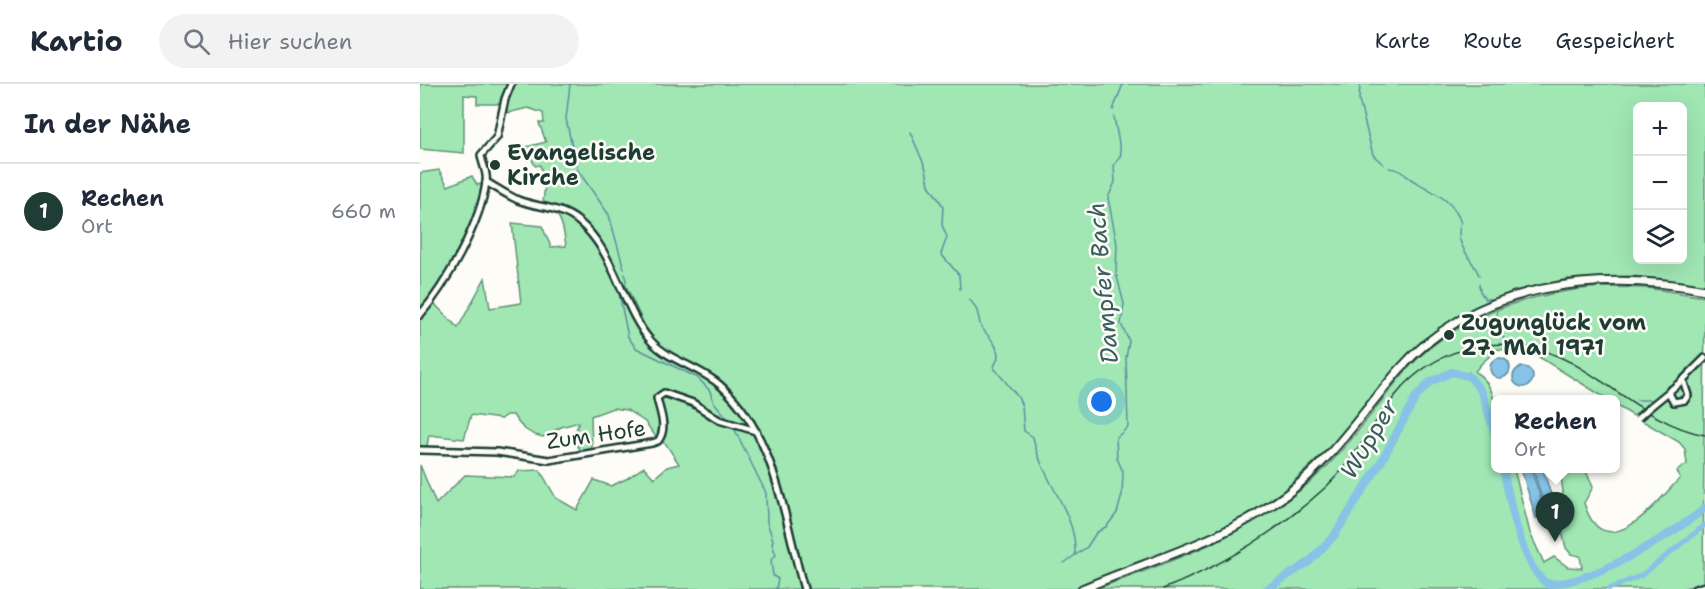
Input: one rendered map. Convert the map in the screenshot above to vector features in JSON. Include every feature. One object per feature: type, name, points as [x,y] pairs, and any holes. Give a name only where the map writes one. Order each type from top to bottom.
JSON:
[{"type":"main road","points":[[1082,589],[1207,541],[1275,503],[1306,479],[1342,443],[1396,375],[1420,350],[1449,327],[1478,311],[1515,296],[1582,282],[1640,281],[1705,290]]},
{"type":"street","points":[[420,315],[432,301],[459,257],[486,182],[481,155],[497,137],[505,99],[511,84]]},
{"type":"street","points":[[486,182],[520,201],[563,212],[583,225],[616,274],[639,325],[648,339],[660,349],[722,386],[756,431],[782,504],[804,589]]},
{"type":"street","points":[[1638,418],[1705,358]]},
{"type":"street","points":[[1670,390],[1672,400],[1678,403],[1685,400],[1688,395],[1683,380]]},
{"type":"street","name":"Zum Hofe","points":[[420,450],[497,452],[549,460],[646,444],[658,441],[663,435],[663,422],[657,398],[664,393],[693,403],[719,420],[756,431]]},
{"type":"street","points":[[1695,589],[1704,587]]},
{"type":"green space","points":[[420,84],[510,84],[503,104],[477,104],[477,96],[464,95],[464,153],[420,149]]},
{"type":"green space","points":[[512,84],[1705,84],[1705,285],[1632,276],[1568,279],[1514,291],[1469,310],[1424,339],[1407,355],[1339,439],[1282,492],[1240,519],[1205,536],[1074,589],[805,589],[777,484],[804,589],[420,589],[420,465],[436,504],[465,475],[514,477],[519,471],[540,470],[556,498],[577,510],[594,480],[611,486],[644,467],[654,478],[667,467],[679,464],[666,444],[659,441],[645,422],[627,410],[613,408],[591,416],[592,450],[582,453],[573,438],[579,422],[561,427],[543,437],[526,430],[513,415],[506,415],[501,419],[471,415],[464,439],[429,435],[427,446],[420,446],[420,315],[432,301],[458,328],[485,278],[490,308],[521,303],[512,223],[542,226],[551,247],[566,246],[563,227],[558,215],[543,204],[545,182],[540,165],[535,166],[526,147],[546,142],[539,123],[544,123],[543,113],[528,108],[503,114]],"holes":[[[625,284],[652,341],[713,379],[653,344],[639,325],[622,286]]]},
{"type":"green space","points":[[439,170],[448,186],[472,176],[477,185],[485,183],[458,250],[442,280],[420,312],[420,173]]},
{"type":"green space","points":[[1600,287],[1648,288],[1705,297],[1703,583],[1681,589],[1096,589],[1204,547],[1280,506],[1331,462],[1402,375],[1443,338],[1467,323],[1492,312],[1545,295]]},
{"type":"water","points":[[1496,358],[1504,358],[1510,364],[1510,372],[1504,378],[1496,378],[1490,372],[1490,364]]},
{"type":"water","points":[[1519,367],[1527,367],[1533,373],[1533,381],[1527,387],[1519,387],[1513,381],[1513,373]]},
{"type":"water","points":[[1522,473],[1532,473],[1546,514],[1536,518]]},
{"type":"water","points":[[1534,473],[1544,473],[1556,511],[1547,514]]},
{"type":"waterway","points":[[570,84],[566,119],[577,169],[609,215],[624,269]]},
{"type":"waterway","name":"Dampfer Bach","points":[[1113,110],[1123,84]]},
{"type":"waterway","points":[[1360,84],[1359,100],[1373,155],[1384,165]]},
{"type":"waterway","name":"Dampfer Bach","points":[[1064,563],[1087,547],[1096,533],[1107,526],[1117,513],[1122,495],[1123,472],[1117,458],[1116,438],[1128,427],[1126,358],[1129,341],[1121,324],[1124,304],[1116,273],[1117,244],[1108,198],[1115,182],[1114,166],[1121,154],[1114,117]]},
{"type":"waterway","points":[[910,132],[926,169],[929,185],[943,206],[942,225],[947,237],[941,254],[959,275],[960,289]]},
{"type":"waterway","points":[[1389,168],[1400,171],[1435,193],[1453,208],[1461,223],[1459,231],[1461,244],[1479,275]]},
{"type":"waterway","points":[[625,274],[626,282]]},
{"type":"waterway","points":[[1479,284],[1485,299],[1496,299]]},
{"type":"waterway","points":[[619,293],[628,337],[636,348],[698,378],[710,391],[713,401],[728,419]]},
{"type":"waterway","points":[[969,299],[977,310],[981,327],[993,341],[997,351],[998,358],[994,368],[1018,397],[1022,406],[1024,431],[1033,437],[1043,468],[1065,510],[1074,539],[1075,554]]},
{"type":"waterway","points":[[1497,311],[1498,331],[1505,340]]},
{"type":"waterway","name":"Wupper","points":[[1267,589],[1309,562],[1334,536],[1381,462],[1416,397],[1430,382],[1452,372],[1470,377],[1482,392],[1491,421]]},
{"type":"waterway","points":[[1637,400],[1652,400]]},
{"type":"waterway","points":[[734,428],[766,493],[767,522],[776,555],[771,560],[773,576],[778,579],[776,589]]},
{"type":"waterway","points":[[1504,473],[1517,530],[1523,546],[1537,574],[1546,583],[1563,582],[1606,568],[1674,531],[1705,508]]},
{"type":"waterway","points":[[1609,589],[1642,575],[1705,525]]},
{"type":"waterway","name":"Wupper","points":[[1546,584],[1551,589]]},
{"type":"railway","points":[[1163,589],[1208,569],[1250,545],[1290,517],[1338,475],[1407,382],[1436,361],[1469,348],[1505,344],[1547,352],[1570,362],[1657,417],[1680,428],[1705,435]]},
{"type":"place","name":"Evangelische Kirche","points":[[495,165]]},
{"type":"place","name":"Zugunglück vom 27. Mai 1971","points":[[1449,335]]},
{"type":"place","name":"Rechen","points":[[1555,542]]}]
